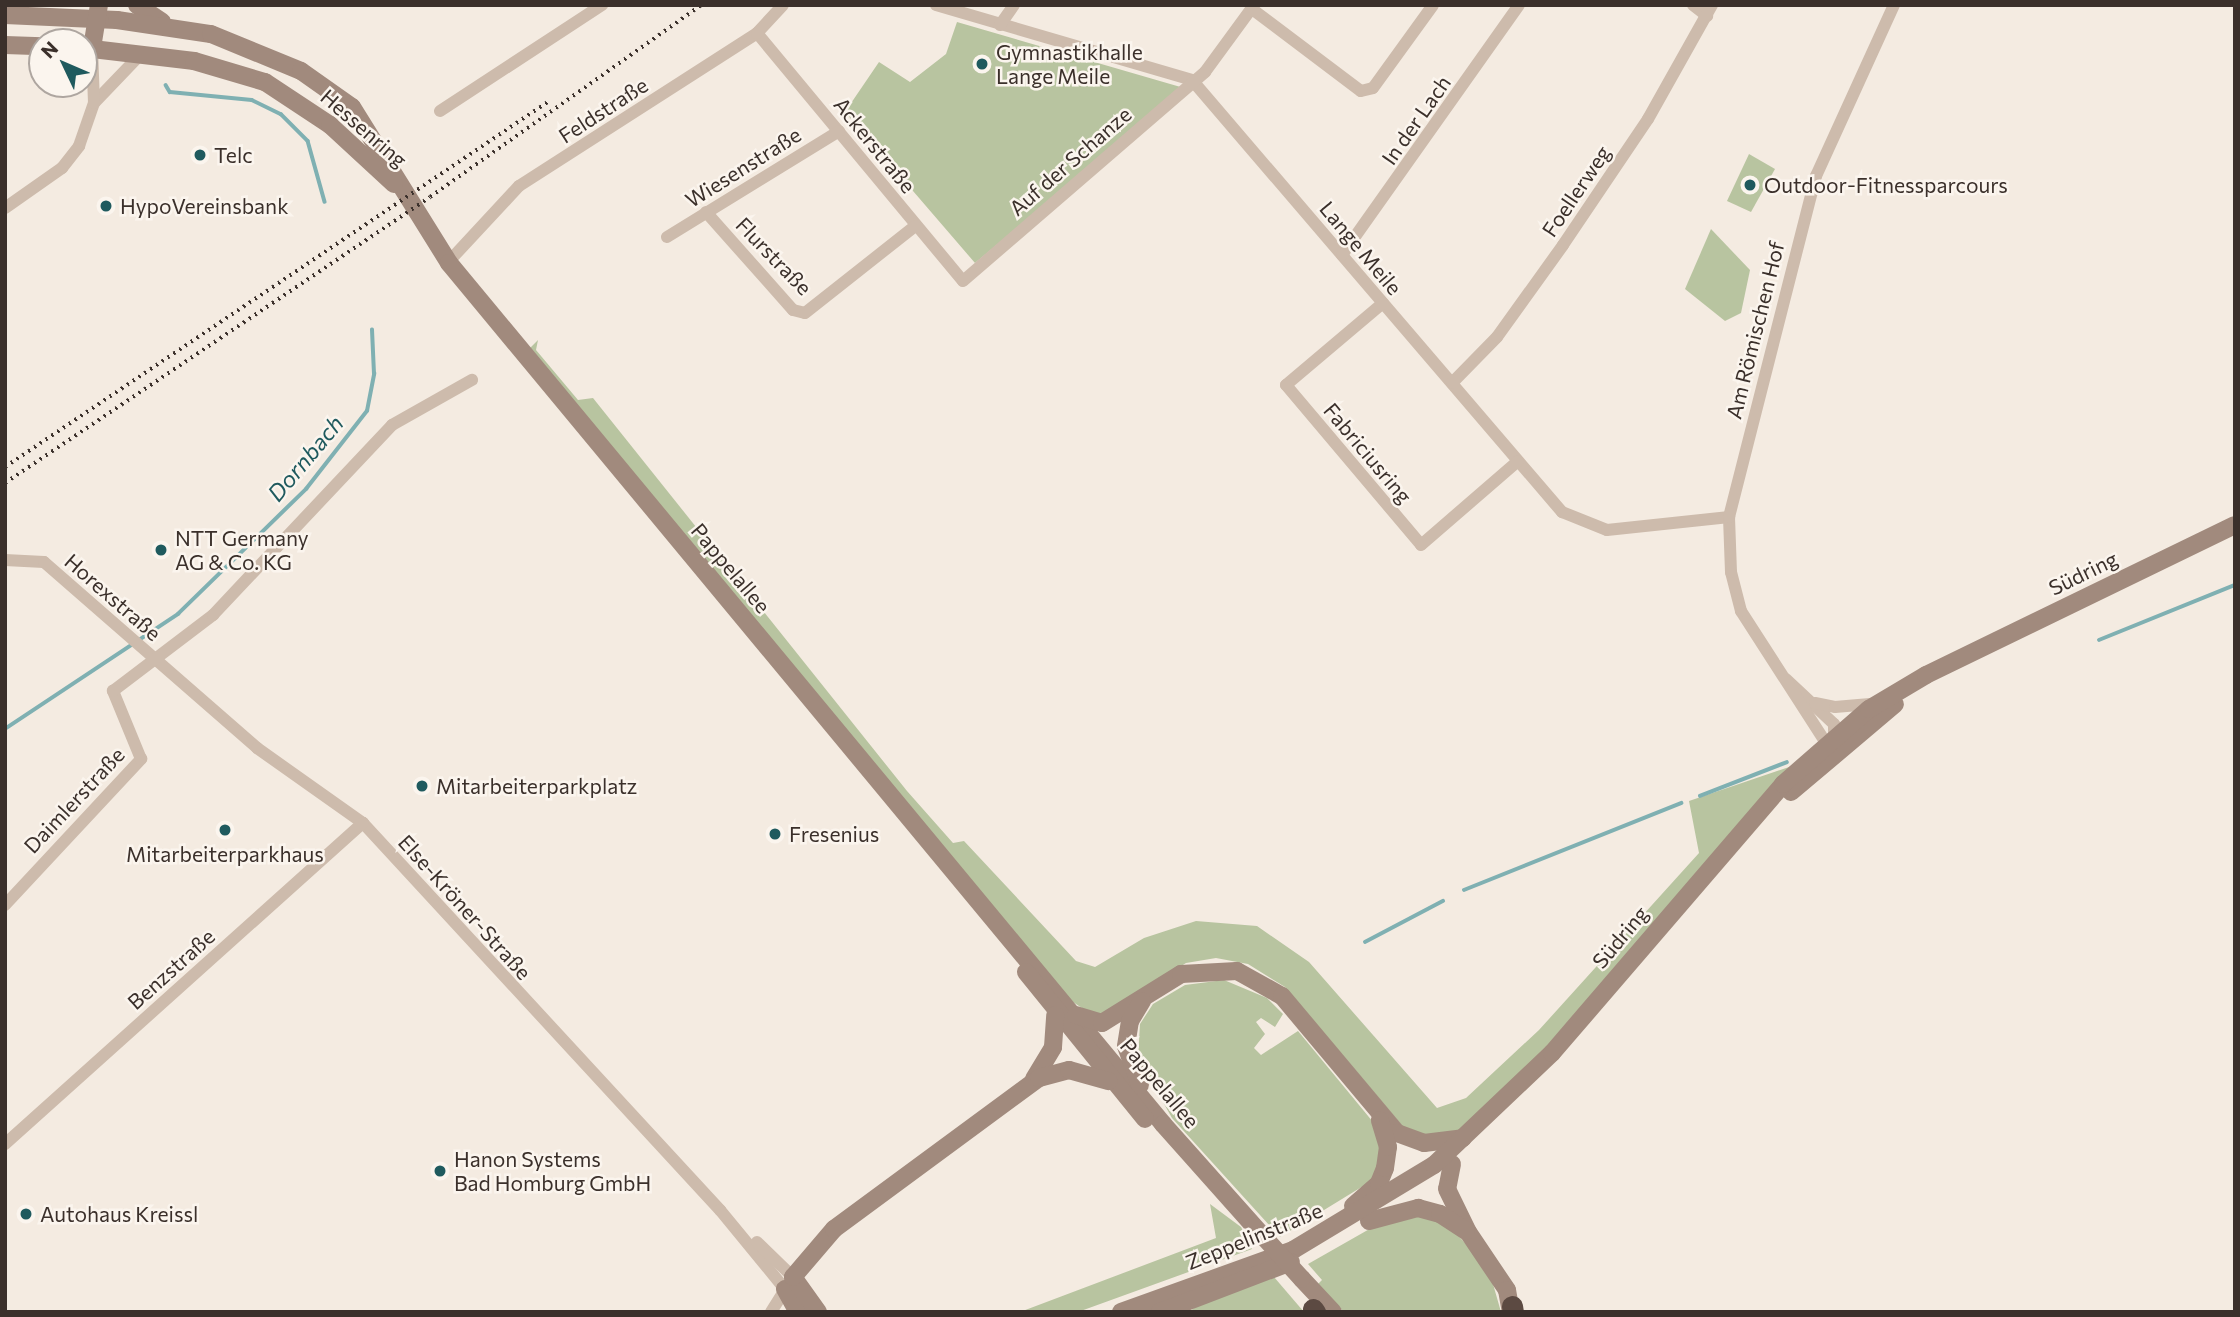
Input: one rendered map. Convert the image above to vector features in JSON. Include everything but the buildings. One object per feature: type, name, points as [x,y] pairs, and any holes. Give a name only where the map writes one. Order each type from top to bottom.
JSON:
[{"type":"street","points":[[32,16],[50,5]]},
{"type":"street","points":[[137,5],[168,26]]},
{"type":"street","points":[[440,111],[602,5]]},
{"type":"street","name":"Feldstraße","points":[[453,257],[506,196],[757,33],[783,5]]},
{"type":"street","points":[[936,5],[1192,80]]},
{"type":"street","points":[[1000,25],[1014,5]]},
{"type":"street","points":[[1253,7],[1361,91],[1373,88],[1433,5]]},
{"type":"street","name":"In der Lach","points":[[1342,254],[1519,5]]},
{"type":"street","points":[[1693,5],[1710,10]]},
{"type":"street","name":"Am Römischen Hof","points":[[1836,739],[1776,669],[1741,611],[1731,572],[1729,517],[1816,176],[1894,5]]},
{"type":"street","name":"Auf der Schanze","points":[[963,281],[1192,80],[1205,72],[1253,7]]},
{"type":"street","name":"Foellerweg","points":[[1452,383],[1497,337],[1563,245],[1648,119],[1710,10]]},
{"type":"street","name":"Hessenring","points":[[5,15],[97,12],[168,26],[258,51],[339,95],[366,126],[399,188]]},
{"type":"street","name":"Ackerstraße","points":[[757,33],[963,281]]},
{"type":"street","points":[[5,45],[28,46]]},
{"type":"street","name":"Hessenring","points":[[98,49],[220,67],[265,82],[330,125],[399,188]]},
{"type":"street","points":[[94,103],[141,54]]},
{"type":"street","name":"Lange Meile","points":[[1192,80],[1562,512],[1607,530],[1729,517]]},
{"type":"street","points":[[5,208],[71,158],[88,128],[93,98]]},
{"type":"street","name":"Wiesenstraße","points":[[667,237],[839,131]]},
{"type":"street","name":"Pappelallee","points":[[399,188],[470,286],[1163,1124],[1297,1281],[1319,1311]]},
{"type":"street","name":"Flurstraße","points":[[706,212],[793,310],[805,313],[915,226]]},
{"type":"street","name":"Pappelallee","points":[[427,229],[453,257],[470,286]]},
{"type":"street","name":"Fabriciusring","points":[[1383,303],[1286,386],[1420,545],[1518,461]]},
{"type":"street","name":"Daimlerstraße","points":[[5,905],[142,759],[113,691],[213,615],[392,425],[472,380]]},
{"type":"street","name":"Südring","points":[[1443,1164],[1552,1053],[1758,811],[1880,702],[1952,663],[2235,525]]},
{"type":"street","name":"Horexstraße","points":[[5,560],[44,562],[155,660]]},
{"type":"street","name":"Else-Kröner-Straße","points":[[155,660],[257,748],[363,823],[789,1283]]},
{"type":"street","name":"Südring","points":[[1443,1164],[1567,1052],[1836,739],[1952,663]]},
{"type":"street","name":"Am Römischen Hof","points":[[1776,669],[1815,703],[1836,739]]},
{"type":"street","points":[[1815,703],[1844,707],[1880,702]]},
{"type":"street","name":"Benzstraße","points":[[5,1144],[363,823]]},
{"type":"street","name":"Pappelallee","points":[[960,877],[1055,1015],[1114,1085],[1259,1236]]},
{"type":"street","points":[[1075,1015],[1102,1023],[1170,979],[1205,968],[1237,971],[1263,981],[1287,1002],[1377,1113],[1397,1133],[1424,1143],[1470,1136]]},
{"type":"street","points":[[1145,996],[1126,1033],[1127,1057],[1163,1124]]},
{"type":"street","points":[[771,1312],[815,1248],[1026,1086],[1047,1062],[1055,1015]]},
{"type":"street","points":[[1026,1086],[1069,1070],[1114,1085]]},
{"type":"street","points":[[1251,1265],[1358,1203],[1379,1184],[1388,1147],[1377,1113]]},
{"type":"street","points":[[1443,1164],[1447,1189],[1468,1232],[1497,1273],[1512,1310]]},
{"type":"street","name":"Zeppelinstraße","points":[[1160,1312],[1184,1307],[1264,1274],[1369,1221],[1443,1164]]},
{"type":"street","name":"Zeppelinstraße","points":[[1121,1312],[1251,1265],[1328,1233],[1443,1164]]},
{"type":"street","points":[[1369,1221],[1406,1209],[1428,1209],[1468,1232]]},
{"type":"street","points":[[815,1248],[811,1279],[819,1312]]},
{"type":"street","points":[[789,1283],[798,1312]]},
{"type":"street","points":[[789,1283],[819,1312]]},
{"type":"green space","points":[[957,22],[1184,88],[975,263],[845,112],[879,62],[910,82],[946,54]]},
{"type":"green space","name":"Outdoor-Fitnessparcours","points":[[1749,154],[1775,169],[1751,212],[1727,201]]},
{"type":"green space","points":[[1711,229],[1750,270],[1741,313],[1725,321],[1685,289]]},
{"type":"green space","points":[[538,340],[536,350],[578,400],[593,398],[907,791],[953,843],[964,841],[1076,961],[1095,967],[1144,938],[1196,921],[1257,926],[1309,962],[1437,1108],[1466,1098],[1539,1030],[1699,853],[1689,801],[1795,765],[1562,1033],[1464,1130],[1436,1138],[1404,1128],[1285,987],[1248,964],[1216,958],[1186,963],[1104,1015],[1088,1012],[1070,1000],[529,349]]},
{"type":"green space","points":[[1224,980],[1267,998],[1283,1014],[1275,1027],[1261,1018],[1256,1022],[1265,1034],[1254,1048],[1261,1055],[1298,1031],[1373,1122],[1381,1154],[1373,1180],[1280,1237],[1172,1118],[1138,1058],[1140,1024],[1153,1004],[1185,985]]},
{"type":"green space","points":[[1210,1204],[1241,1227],[1252,1249],[1078,1312],[1020,1312],[1216,1238]]},
{"type":"green space","points":[[1421,1214],[1451,1228],[1467,1245],[1493,1284],[1501,1312],[1344,1312],[1318,1284],[1322,1280],[1308,1264],[1373,1227]]},
{"type":"green space","points":[[1274,1277],[1304,1312],[1189,1312],[1201,1303]]},
{"type":"waterway","name":"Dornbach","points":[[166,85],[170,92],[252,100],[281,114],[308,141],[325,202]]},
{"type":"waterway","name":"Dornbach","points":[[5,729],[178,614],[306,489],[367,411],[374,374],[372,330]]},
{"type":"waterway","points":[[2099,640],[2235,585]]},
{"type":"waterway","points":[[1700,796],[1787,762]]},
{"type":"waterway","points":[[1464,890],[1681,803]]},
{"type":"waterway","points":[[1365,942],[1443,901]]},
{"type":"railway","points":[[5,483],[430,197],[701,5]]},
{"type":"railway","points":[[5,467],[549,101]]},
{"type":"place","name":"Gymnastikhalle Lange Meile","points":[[982,64]]},
{"type":"place","name":"Telc","points":[[200,155]]},
{"type":"place","name":"Outdoor-Fitnessparcours","points":[[1750,185]]},
{"type":"place","name":"HypoVereinsbank","points":[[106,206]]},
{"type":"place","name":"NTT Germany AG & Co. KG","points":[[161,550]]},
{"type":"place","name":"Mitarbeiterparkplatz","points":[[422,786]]},
{"type":"place","name":"Mitarbeiterparkhaus","points":[[225,830]]},
{"type":"place","name":"Fresenius","points":[[775,834]]},
{"type":"place","name":"Hanon Systems Bad Homburg GmbH","points":[[440,1171]]},
{"type":"place","name":"Autohaus Kreissl","points":[[26,1214]]}]
